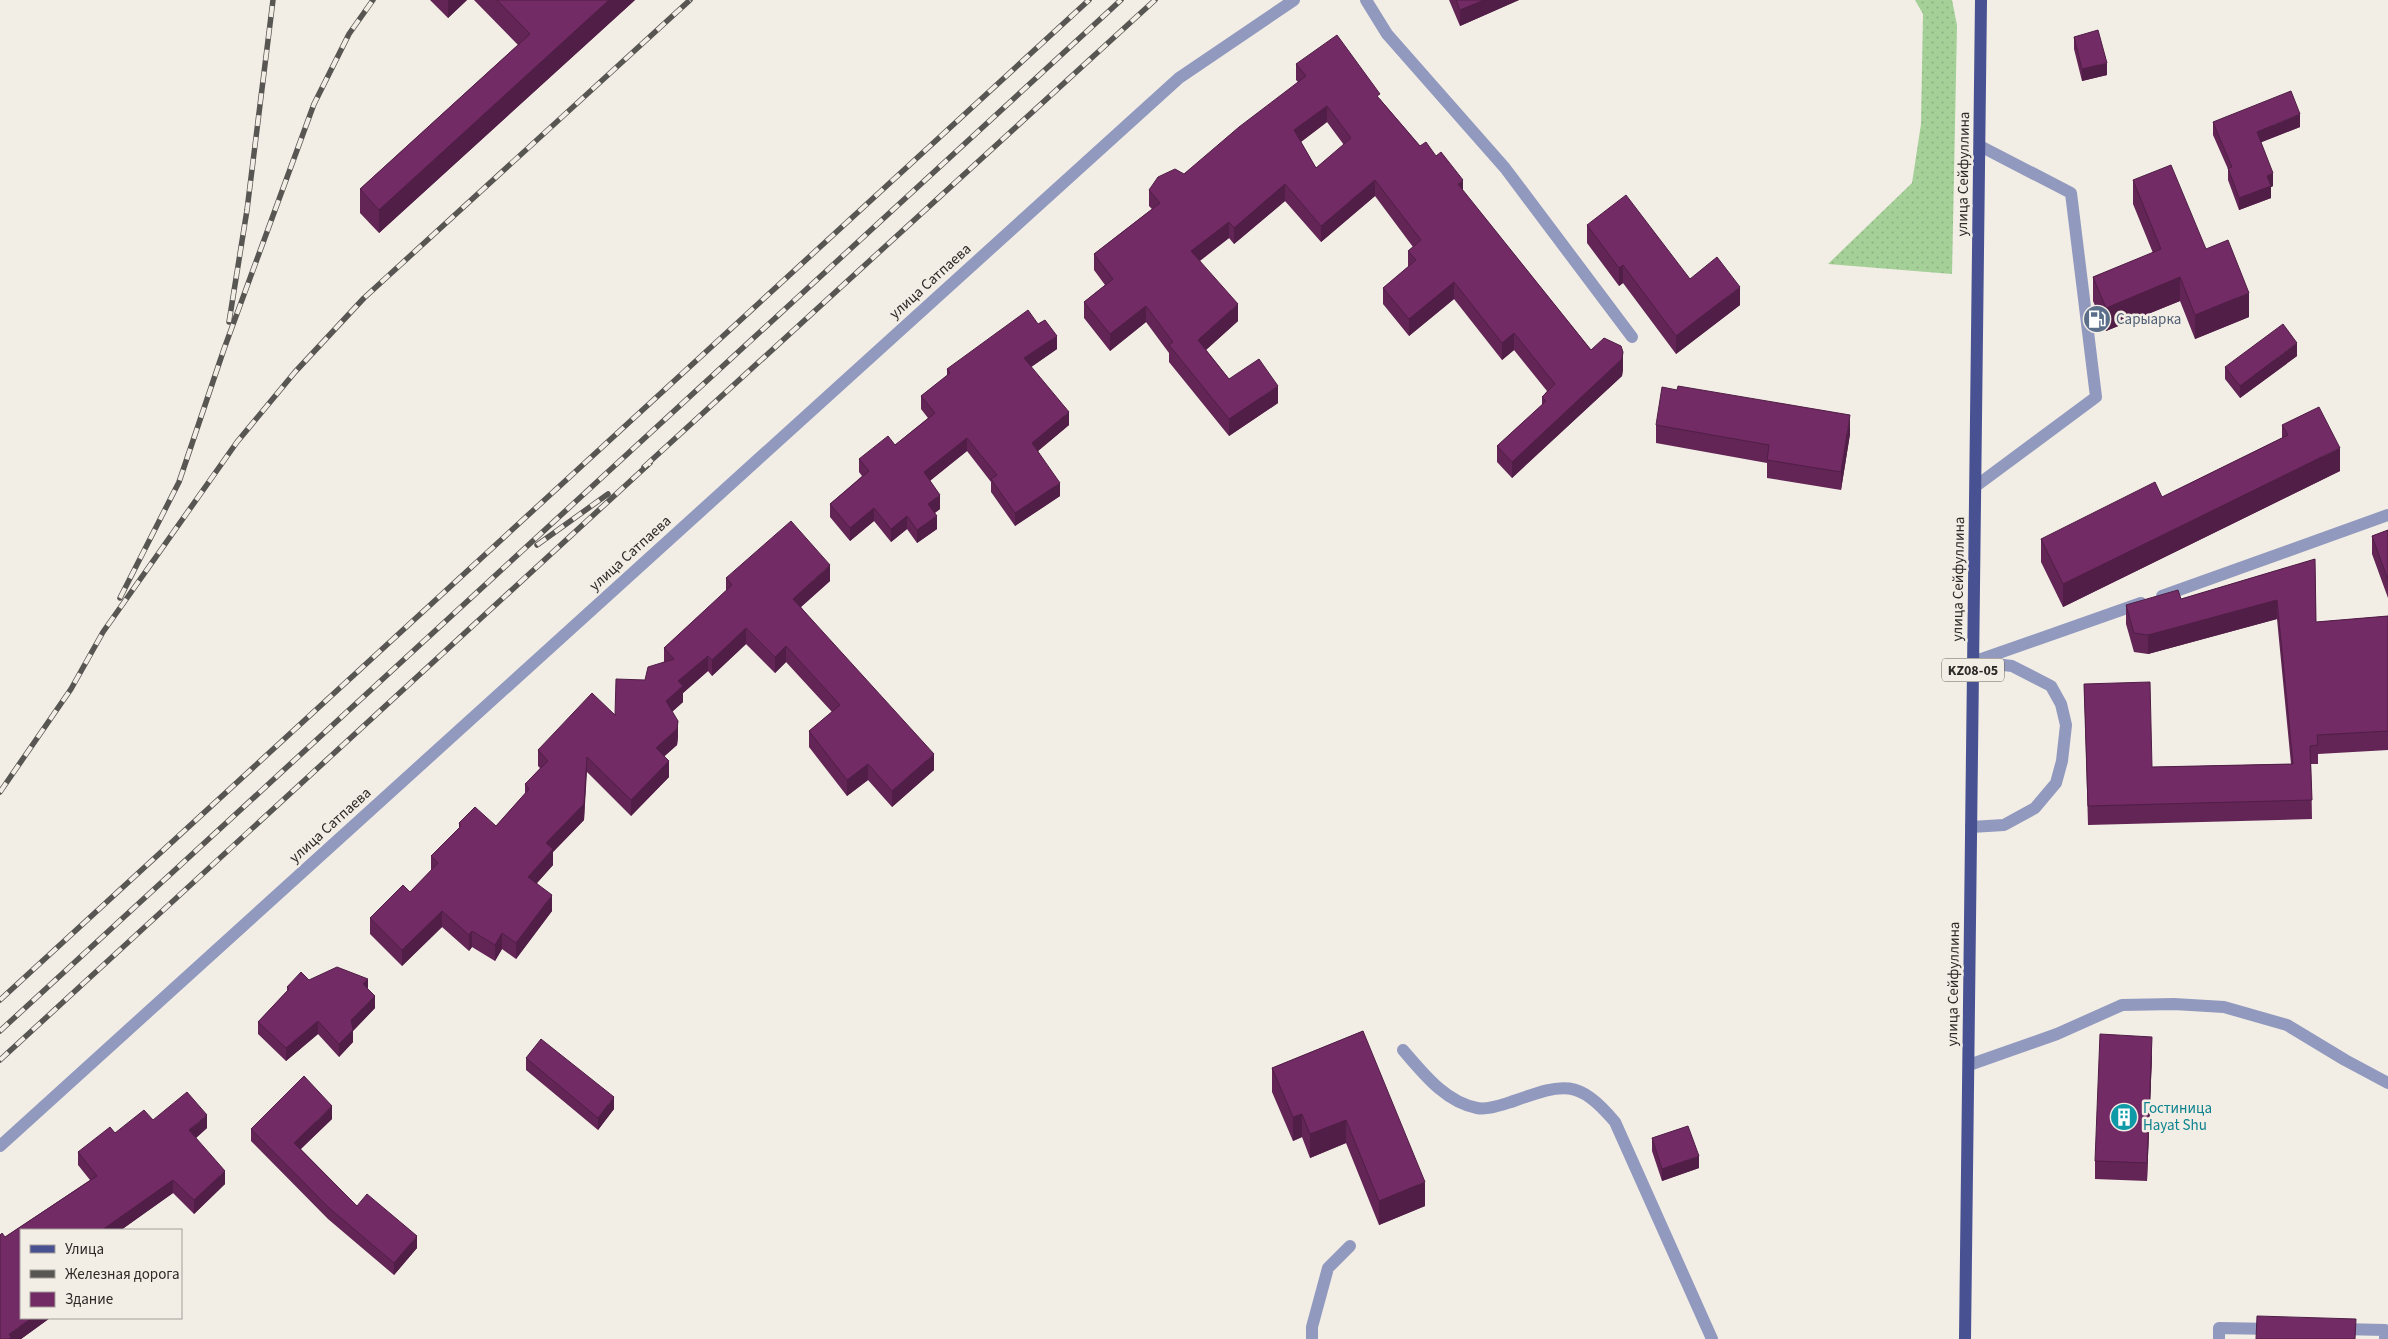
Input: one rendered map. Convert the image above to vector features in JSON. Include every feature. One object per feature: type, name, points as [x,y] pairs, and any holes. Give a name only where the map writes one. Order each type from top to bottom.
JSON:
[{"type":"main road","name":"улица Сейфуллина","points":[[1965,1339],[1981,0]]},
{"type":"street","name":"улица Сатпаева","points":[[0,1146],[1179,78],[1294,0]]},
{"type":"street","points":[[1366,0],[1388,34],[1505,168],[1632,337]]},
{"type":"street","points":[[1976,486],[2096,397],[2071,193],[1980,146]]},
{"type":"street","points":[[1974,662],[2388,514]]},
{"type":"street","points":[[1972,828],[2004,826],[2035,808],[2056,783],[2062,761],[2066,725],[2061,704],[2051,686],[2012,666],[1974,662]]},
{"type":"street","points":[[1968,1065],[2057,1034],[2122,1005],[2174,1004],[2224,1007],[2287,1025],[2388,1083]]},
{"type":"street","points":[[1402,1050],[1440,1090],[1478,1108],[1497,1107],[1543,1091],[1560,1088],[1574,1088],[1586,1093],[1599,1104],[1614,1122],[1712,1339]]},
{"type":"street","points":[[1312,1339],[1312,1327],[1328,1268],[1350,1246]]},
{"type":"street","points":[[2219,1339],[2219,1328],[2287,1329]]},
{"type":"street","points":[[2326,1329],[2385,1330],[2385,1339]]},
{"type":"green space","points":[[1915,0],[1952,0],[1957,25],[1952,274],[1828,264],[1912,183],[1921,124],[1923,14]]},
{"type":"building","points":[[497,0],[609,0],[379,210],[360,189],[530,34]]},
{"type":"building","points":[[1456,0],[1484,0],[1460,10]]},
{"type":"building","points":[[2098,30],[2107,63],[2082,69],[2074,37]]},
{"type":"building","points":[[1337,35],[1380,94],[1377,96],[1420,146],[1426,142],[1436,156],[1441,152],[1463,180],[1458,184],[1591,350],[1604,338],[1621,346],[1623,352],[1622,359],[1512,462],[1497,446],[1546,401],[1542,397],[1555,384],[1514,333],[1502,343],[1454,282],[1409,319],[1383,288],[1416,260],[1408,251],[1421,240],[1375,180],[1321,226],[1285,184],[1234,228],[1229,222],[1191,251],[1238,304],[1198,340],[1229,379],[1259,359],[1278,386],[1229,419],[1169,345],[1173,342],[1146,306],[1110,334],[1084,302],[1113,279],[1094,254],[1160,203],[1149,190],[1158,177],[1175,169],[1184,174],[1239,127],[1306,76],[1296,64]],"holes":[[[1327,106],[1351,138],[1316,168],[1294,130]]]},
{"type":"building","points":[[2291,91],[2300,114],[2257,132],[2273,173],[2267,176],[2271,186],[2239,198],[2228,168],[2232,167],[2213,122]]},
{"type":"building","points":[[2171,165],[2206,249],[2228,240],[2249,293],[2195,315],[2180,277],[2106,308],[2093,277],[2161,249],[2133,180]]},
{"type":"building","points":[[1626,195],[1690,279],[1717,257],[1740,287],[1676,336],[1623,265],[1619,268],[1587,225]]},
{"type":"building","points":[[1028,310],[1038,324],[1045,320],[1057,336],[1024,358],[1069,412],[1032,443],[1060,483],[1015,513],[991,479],[997,475],[967,438],[924,472],[940,495],[928,504],[937,516],[917,530],[907,516],[891,529],[874,508],[850,528],[830,504],[869,471],[859,459],[888,436],[895,445],[935,413],[921,396],[950,373],[947,369]]},
{"type":"building","points":[[2283,324],[2297,343],[2240,386],[2225,367]]},
{"type":"building","points":[[1678,386],[1850,415],[1841,472],[1767,460],[1769,445],[1656,425],[1662,387],[1677,390]]},
{"type":"building","points":[[2319,407],[2340,448],[2063,584],[2041,539],[2155,482],[2162,497],[2288,435],[2282,425]]},
{"type":"building","points":[[791,521],[830,565],[793,599],[934,754],[892,791],[868,764],[847,780],[809,731],[840,705],[786,646],[775,657],[746,628],[712,660],[708,656],[678,681],[683,686],[666,701],[678,721],[677,729],[656,748],[669,761],[631,800],[587,757],[584,804],[546,843],[553,849],[528,877],[552,895],[516,943],[502,933],[495,945],[472,931],[469,935],[442,911],[402,950],[370,918],[403,885],[410,892],[438,863],[431,856],[461,826],[459,823],[475,807],[496,826],[529,789],[525,784],[548,761],[538,750],[592,693],[615,715],[616,679],[645,680],[648,667],[674,659],[664,648],[732,585],[726,578]]},
{"type":"building","points":[[2388,530],[2388,580],[2372,536]]},
{"type":"building","points":[[2315,559],[2316,622],[2388,616],[2388,731],[2317,735],[2318,745],[2310,746],[2312,800],[2088,806],[2084,684],[2150,682],[2152,767],[2293,764],[2277,600],[2148,635],[2134,633],[2126,605],[2178,590],[2181,599]]},
{"type":"building","points":[[337,967],[368,979],[363,984],[375,996],[351,1020],[353,1030],[339,1044],[318,1021],[286,1048],[258,1022],[289,989],[287,987],[301,972],[309,980]]},
{"type":"building","points":[[1363,1031],[1425,1182],[1379,1201],[1346,1120],[1310,1134],[1302,1114],[1293,1117],[1272,1068]]},
{"type":"building","name":"Гостиница Hayat Shu","points":[[2100,1034],[2152,1037],[2147,1163],[2095,1161]]},
{"type":"building","points":[[541,1039],[614,1097],[598,1118],[526,1058]]},
{"type":"building","points":[[304,1076],[332,1106],[294,1143],[357,1206],[367,1194],[417,1236],[394,1263],[328,1207],[251,1129]]},
{"type":"building","points":[[187,1092],[207,1115],[189,1130],[225,1171],[194,1200],[173,1180],[103,1229],[20,1229],[20,1319],[31,1319],[9,1334],[11,1337],[9,1339],[0,1339],[0,1235],[2,1233],[5,1237],[97,1176],[78,1152],[110,1127],[115,1133],[144,1110],[153,1120]]},
{"type":"building","points":[[1688,1126],[1699,1156],[1662,1169],[1652,1138]]},
{"type":"building","points":[[2257,1316],[2356,1319],[2355,1339],[2256,1339]]},
{"type":"railway","points":[[229,322],[247,210],[273,0]]},
{"type":"railway","points":[[120,598],[179,482],[224,349],[314,104],[349,34],[373,0]]},
{"type":"railway","points":[[0,792],[71,689],[103,632],[237,442],[295,372],[364,298],[690,0]]},
{"type":"railway","points":[[0,1000],[1089,0]]},
{"type":"railway","points":[[0,1031],[1121,0]]},
{"type":"railway","points":[[644,467],[1155,0]]},
{"type":"railway","points":[[0,1060],[650,463]]},
{"type":"railway","points":[[537,545],[608,494]]},
{"type":"place","name":"Сарыарка","points":[[2097,319]]},
{"type":"place","name":"Гостиница Hayat Shu","points":[[2124,1117]]}]
